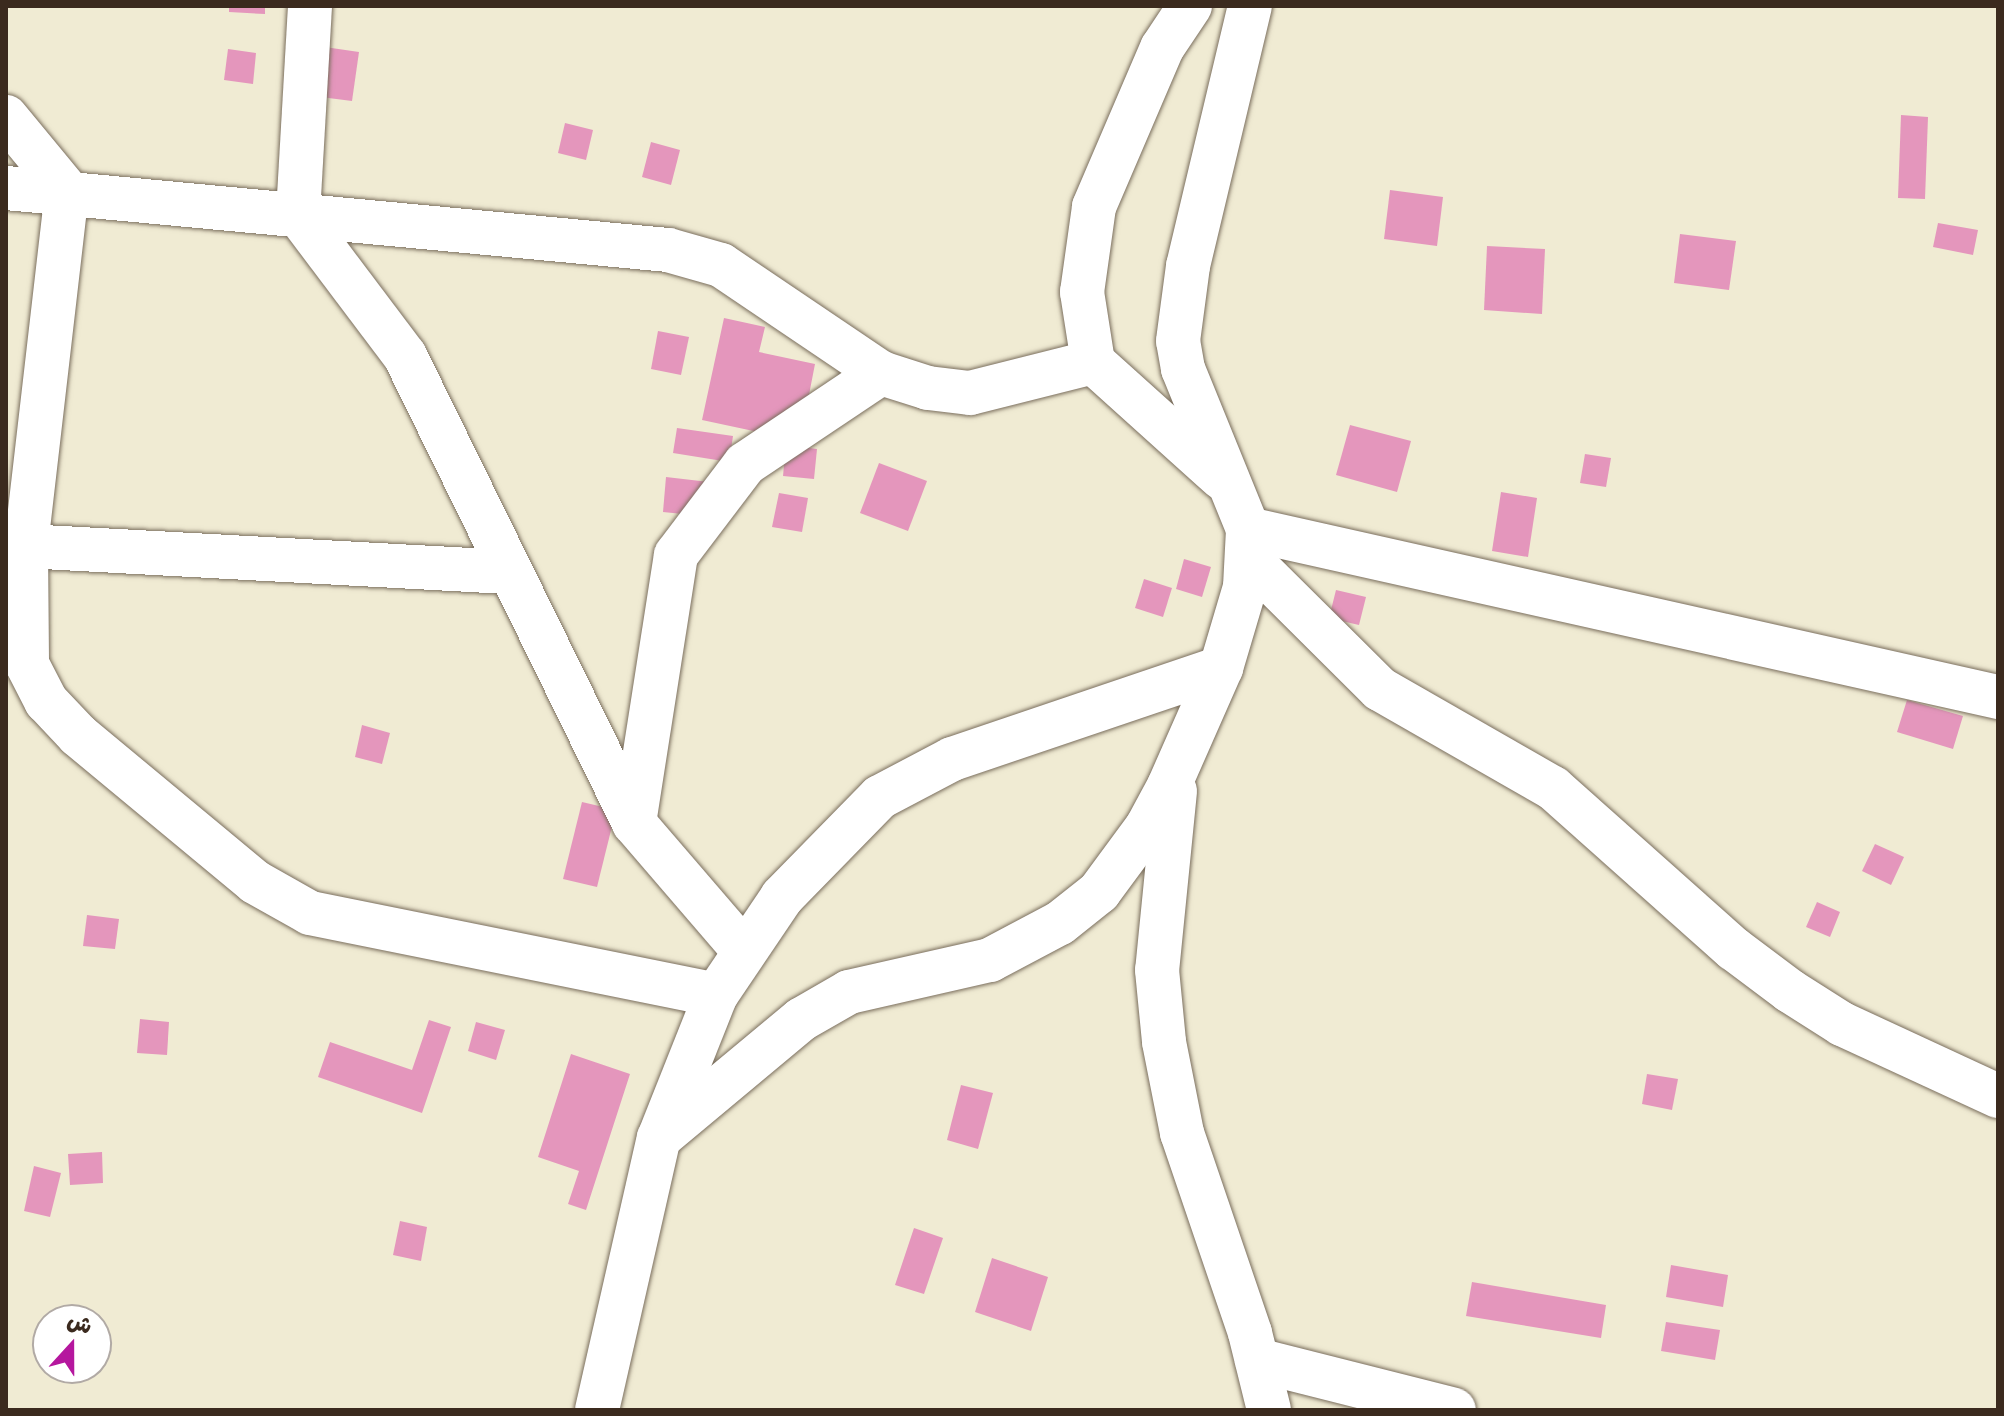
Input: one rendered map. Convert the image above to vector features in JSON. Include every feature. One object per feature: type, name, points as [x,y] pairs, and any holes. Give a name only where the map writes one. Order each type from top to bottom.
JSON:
[{"type":"street","points":[[310,6],[298,214],[405,356],[508,572],[634,823],[744,951]]},
{"type":"street","points":[[1154,6],[1162,48]]},
{"type":"street","points":[[1190,6],[1162,48],[1094,207],[1082,292],[1093,362],[1228,483]]},
{"type":"street","points":[[659,1138],[802,1019],[849,992],[990,960],[1060,923],[1099,892],[1147,827],[1179,765],[1221,668],[1245,587],[1248,543],[1183,369],[1178,320],[1250,6]]},
{"type":"street","points":[[6,117],[67,191],[16,546],[27,664],[46,701],[78,735],[255,882],[310,913],[716,995]]},
{"type":"street","points":[[6,188],[67,191],[668,250],[721,265],[881,373],[928,388],[970,393],[1093,362]]},
{"type":"street","points":[[634,823],[676,555],[745,464],[881,373]]},
{"type":"street","points":[[1248,543],[1998,697]]},
{"type":"street","points":[[1248,543],[1380,689],[1553,788],[1734,949],[1790,991],[1842,1024],[1998,1096]]},
{"type":"street","points":[[16,546],[508,572]]},
{"type":"street","points":[[597,1410],[659,1138],[716,995],[782,897],[880,797],[952,759],[1221,668]]},
{"type":"street","points":[[1179,765],[1157,970],[1164,1042],[1182,1133],[1257,1360],[1269,1410]]},
{"type":"street","points":[[1257,1360],[1454,1410]]},
{"type":"building","points":[[229,6],[265,6],[265,14],[229,12]]},
{"type":"building","points":[[311,45],[359,52],[352,101],[305,95]]},
{"type":"building","points":[[228,49],[256,53],[253,84],[224,80]]},
{"type":"building","points":[[1901,115],[1928,117],[1925,199],[1898,198]]},
{"type":"building","points":[[565,123],[593,130],[586,160],[558,153]]},
{"type":"building","points":[[651,142],[680,150],[671,185],[642,177]]},
{"type":"building","points":[[1390,190],[1443,197],[1437,246],[1384,239]]},
{"type":"building","points":[[1938,223],[1978,230],[1973,255],[1933,247]]},
{"type":"building","points":[[1680,234],[1736,241],[1729,290],[1674,283]]},
{"type":"building","points":[[1487,246],[1545,249],[1542,314],[1484,310]]},
{"type":"building","points":[[724,318],[765,327],[759,352],[815,364],[800,441],[702,420]]},
{"type":"building","points":[[658,331],[689,337],[681,375],[651,369]]},
{"type":"building","points":[[1350,425],[1411,441],[1397,492],[1336,475]]},
{"type":"building","points":[[677,428],[733,436],[729,462],[673,453]]},
{"type":"building","points":[[786,445],[817,449],[814,479],[783,476]]},
{"type":"building","points":[[1585,454],[1611,458],[1606,487],[1580,483]]},
{"type":"building","points":[[879,463],[927,481],[908,531],[860,513]]},
{"type":"building","points":[[666,477],[726,484],[722,518],[663,512]]},
{"type":"building","points":[[1501,492],[1537,498],[1528,557],[1492,551]]},
{"type":"building","points":[[779,493],[808,498],[802,532],[772,527]]},
{"type":"building","points":[[1184,559],[1211,567],[1202,597],[1176,589]]},
{"type":"building","points":[[1144,579],[1172,588],[1163,617],[1135,608]]},
{"type":"building","points":[[1336,590],[1366,597],[1359,625],[1329,618]]},
{"type":"building","points":[[1907,700],[1963,716],[1953,749],[1897,732]]},
{"type":"building","points":[[362,725],[390,733],[382,764],[355,757]]},
{"type":"building","points":[[582,802],[616,810],[597,887],[563,879]]},
{"type":"building","points":[[1875,844],[1904,857],[1891,885],[1862,871]]},
{"type":"building","points":[[1817,902],[1840,912],[1830,937],[1806,927]]},
{"type":"building","points":[[87,915],[119,919],[115,949],[83,946]]},
{"type":"building","points":[[140,1019],[169,1022],[167,1055],[137,1053]]},
{"type":"building","points":[[429,1020],[451,1027],[422,1113],[318,1077],[330,1042],[412,1070]]},
{"type":"building","points":[[476,1022],[505,1030],[496,1060],[468,1051]]},
{"type":"building","points":[[571,1054],[630,1074],[586,1210],[568,1204],[579,1171],[538,1157]]},
{"type":"building","points":[[1647,1074],[1678,1079],[1672,1110],[1642,1104]]},
{"type":"building","points":[[961,1085],[993,1093],[978,1149],[947,1140]]},
{"type":"building","points":[[102,1152],[103,1183],[70,1185],[68,1154]]},
{"type":"building","points":[[34,1166],[61,1173],[50,1217],[24,1211]]},
{"type":"building","points":[[400,1221],[427,1227],[421,1261],[393,1255]]},
{"type":"building","points":[[914,1228],[943,1238],[924,1294],[895,1285]]},
{"type":"building","points":[[992,1258],[1048,1277],[1031,1331],[975,1312]]},
{"type":"building","points":[[1671,1265],[1728,1275],[1723,1307],[1666,1297]]},
{"type":"building","points":[[1472,1282],[1606,1305],[1601,1338],[1466,1316]]},
{"type":"building","points":[[1666,1322],[1720,1330],[1715,1360],[1661,1351]]}]
